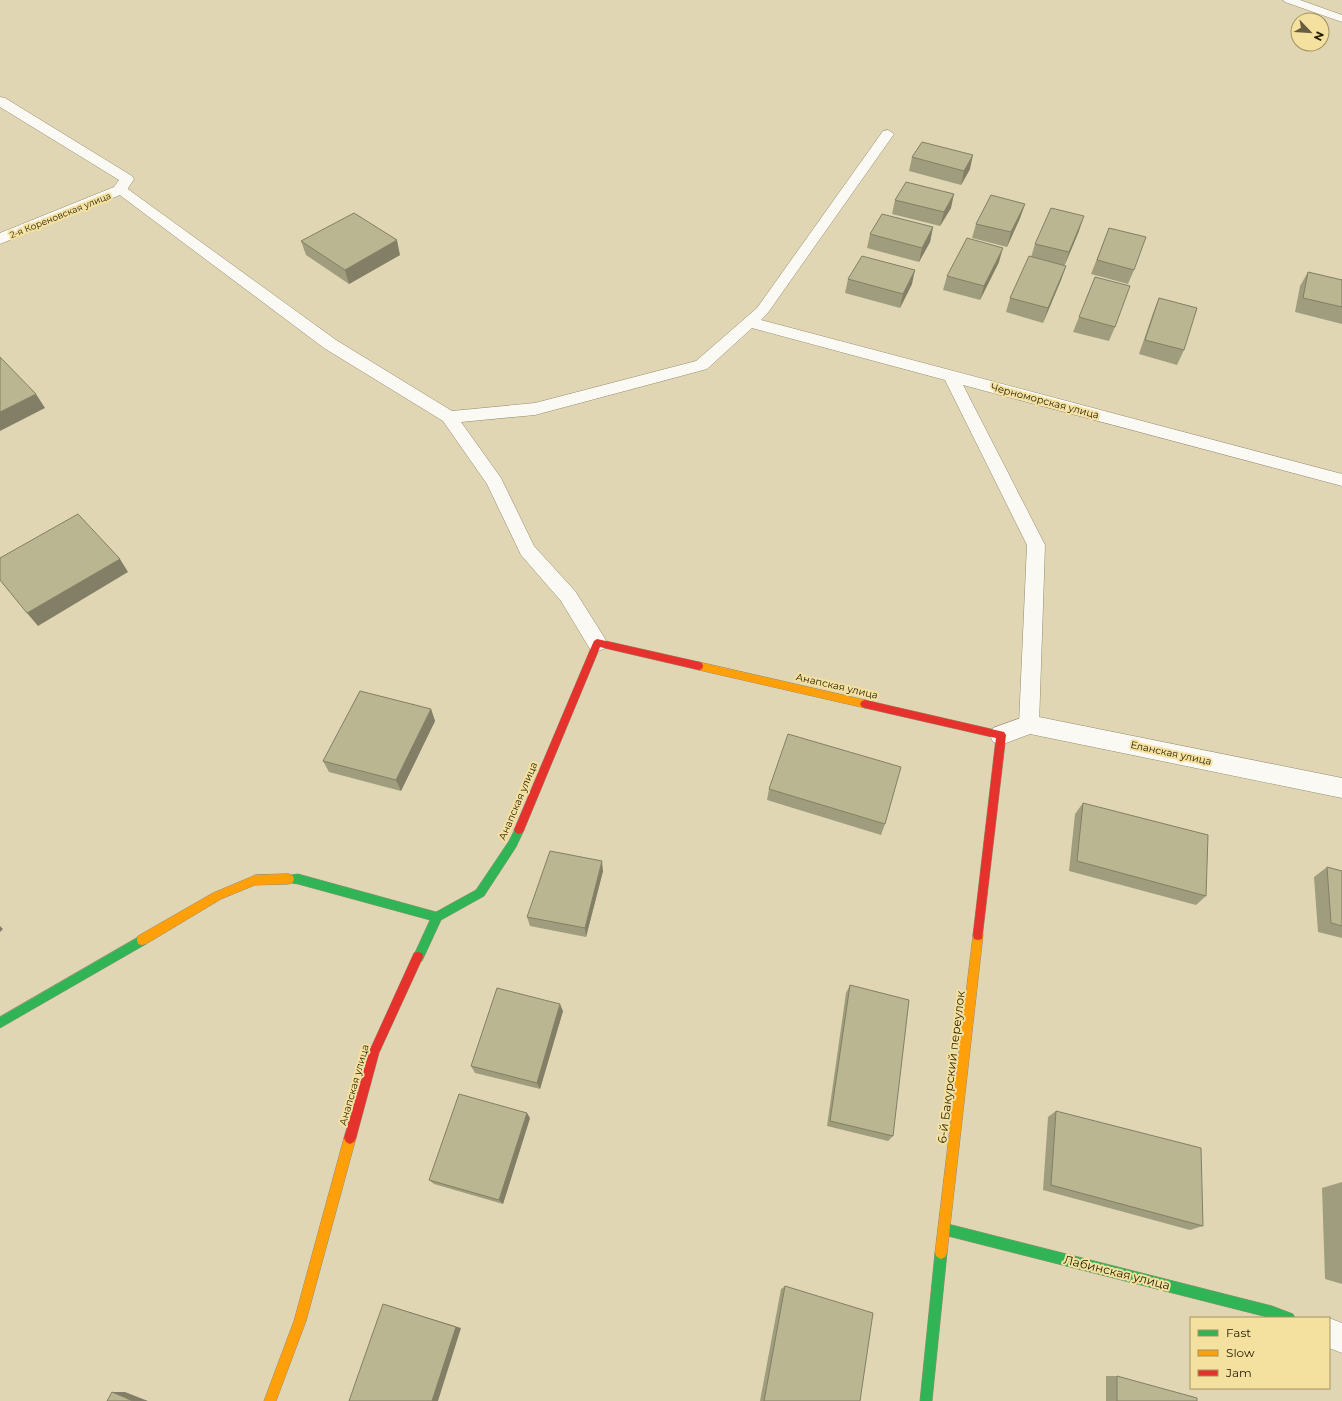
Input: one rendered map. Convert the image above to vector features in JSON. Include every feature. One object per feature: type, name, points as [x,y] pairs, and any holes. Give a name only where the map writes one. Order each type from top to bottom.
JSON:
[{"type":"street","points":[[0,101],[127,179],[120,190]]},
{"type":"street","name":"2-я Кореновская улица","points":[[0,239],[120,190]]},
{"type":"street","name":"Анапская улица","points":[[270,1401],[300,1321],[374,1052],[437,917],[480,893],[513,844],[597,643],[1001,735]]},
{"type":"street","points":[[1001,735],[1029,724]]},
{"type":"street","name":"Еланская улица","points":[[1029,724],[1342,788]]},
{"type":"street","name":"6-й Бакурский переулок","points":[[926,1401],[944,1229],[1001,735]]},
{"type":"street","points":[[0,1023],[216,896],[255,880],[298,879],[437,917]]},
{"type":"street","name":"Лабинская улица","points":[[944,1229],[1264,1310],[1286,1317]]},
{"type":"street","points":[[1330,1333],[1342,1338]]},
{"type":"lane","points":[[1289,0],[1342,19]]},
{"type":"lane","points":[[449,417],[536,409],[701,365],[762,311],[888,134]]},
{"type":"lane","points":[[120,190],[330,344],[449,417],[495,482],[527,550],[568,596],[597,643]]},
{"type":"lane","name":"Черноморская улица","points":[[749,322],[1342,480]]},
{"type":"lane","points":[[951,376],[1036,545],[1029,724]]},
{"type":"building","points":[[922,142],[973,155],[964,171],[912,157]]},
{"type":"building","points":[[906,182],[954,194],[944,212],[895,200]]},
{"type":"building","points":[[991,195],[1025,204],[1011,232],[976,224]]},
{"type":"building","points":[[1051,208],[1084,216],[1069,252],[1035,244]]},
{"type":"building","points":[[354,213],[397,240],[345,270],[301,241]]},
{"type":"building","points":[[882,214],[933,227],[922,248],[870,234]]},
{"type":"building","points":[[1109,228],[1146,237],[1134,270],[1097,260]]},
{"type":"building","points":[[967,238],[1003,248],[984,286],[947,276]]},
{"type":"building","points":[[862,256],[915,270],[903,294],[848,279]]},
{"type":"building","points":[[1029,256],[1066,266],[1048,308],[1010,298]]},
{"type":"building","points":[[1308,272],[1342,280],[1342,307],[1303,298]]},
{"type":"building","points":[[1095,277],[1130,286],[1115,327],[1079,317]]},
{"type":"building","points":[[1159,298],[1197,308],[1184,350],[1145,340]]},
{"type":"building","points":[[0,357],[36,394],[0,412]]},
{"type":"building","points":[[78,514],[120,559],[27,613],[0,580],[0,558]]},
{"type":"building","points":[[360,691],[431,709],[396,780],[323,761]]},
{"type":"building","points":[[788,734],[901,767],[885,824],[769,789]]},
{"type":"building","points":[[1083,803],[1208,835],[1206,896],[1077,861]]},
{"type":"building","points":[[550,851],[602,861],[585,928],[527,917]]},
{"type":"building","points":[[1327,867],[1342,871],[1342,926],[1331,923]]},
{"type":"building","points":[[850,985],[909,1000],[893,1136],[830,1121]]},
{"type":"building","points":[[497,988],[560,1004],[537,1083],[471,1066]]},
{"type":"building","points":[[459,1094],[527,1113],[499,1200],[429,1180]]},
{"type":"building","points":[[1056,1111],[1201,1148],[1203,1226],[1051,1185]]},
{"type":"building","points":[[785,1286],[873,1313],[860,1401],[764,1401]]},
{"type":"building","points":[[383,1304],[456,1327],[432,1401],[349,1401]]},
{"type":"building","points":[[1117,1376],[1197,1398],[1197,1401],[1117,1401]]},
{"type":"building","points":[[112,1392],[133,1401],[107,1401]]},
{"type":"traffic: fast","points":[[418,957],[437,917],[480,893],[513,844],[519,830]]},
{"type":"traffic: fast","points":[[289,879],[298,879],[437,917]]},
{"type":"traffic: fast","points":[[0,1023],[142,940]]},
{"type":"traffic: fast","points":[[944,1229],[1272,1312],[1286,1317]]},
{"type":"traffic: fast","points":[[926,1401],[941,1253]]},
{"type":"traffic: slow","points":[[699,666],[865,704]]},
{"type":"traffic: slow","points":[[142,940],[217,896],[255,880],[289,879]]},
{"type":"traffic: slow","points":[[941,1253],[978,935]]},
{"type":"traffic: slow","points":[[270,1401],[300,1321],[350,1138]]},
{"type":"traffic: jam","points":[[519,830],[597,643],[699,666]]},
{"type":"traffic: jam","points":[[865,704],[1001,735],[978,935]]},
{"type":"traffic: jam","points":[[350,1138],[374,1052],[418,957]]}]
